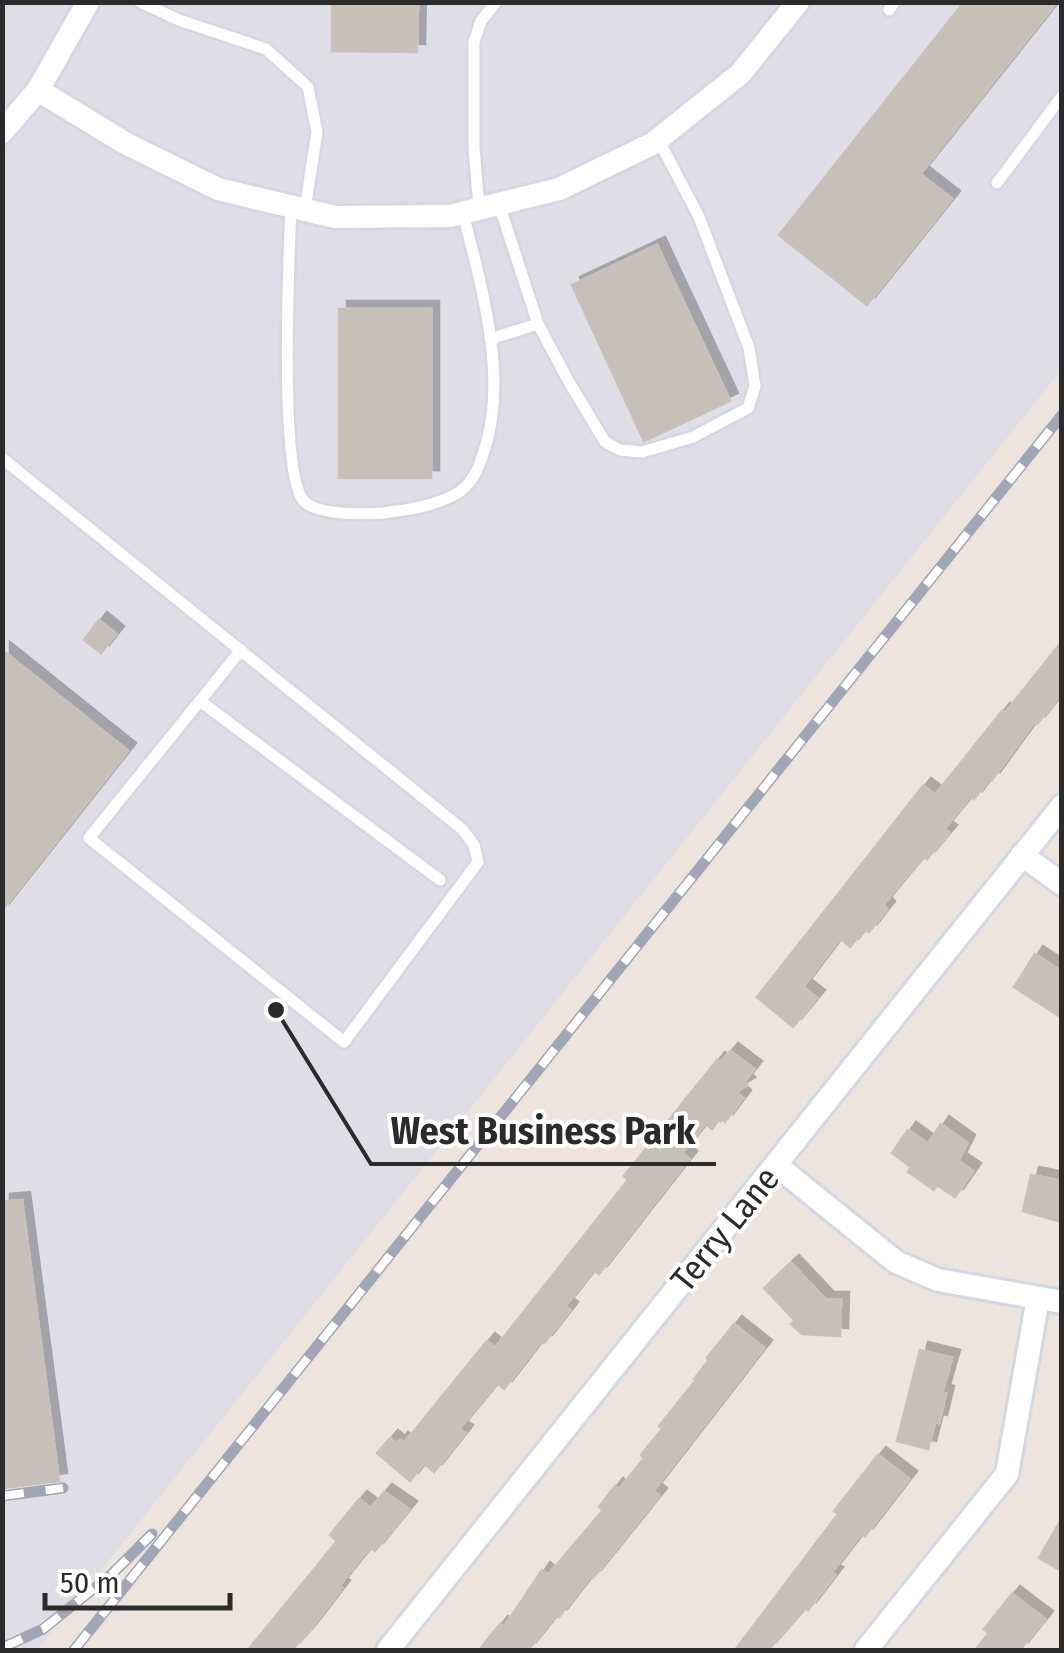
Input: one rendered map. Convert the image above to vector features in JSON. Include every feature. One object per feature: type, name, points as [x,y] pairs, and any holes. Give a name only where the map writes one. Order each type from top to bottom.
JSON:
[{"type":"street","points":[[2,132],[38,90],[88,2]]},
{"type":"street","points":[[38,90],[125,143],[218,189],[336,217],[450,216],[559,189],[658,139],[740,74],[798,2]]},
{"type":"street","name":"Terry Lane","points":[[388,1650],[1062,806]]},
{"type":"street","points":[[1022,856],[1062,884]]},
{"type":"street","points":[[776,1165],[896,1262],[938,1280],[1050,1300],[1007,1474],[866,1650]]},
{"type":"lane","points":[[140,2],[178,20],[266,49],[308,87],[317,132],[298,208],[288,295],[294,475],[302,499],[315,509],[363,514],[414,510],[458,493],[476,474],[490,434],[494,368],[474,147],[474,42],[480,21],[496,2]]},
{"type":"lane","points":[[997,183],[1062,96]]},
{"type":"lane","points":[[480,209],[569,382],[606,442],[620,450],[642,452],[693,437],[748,408],[755,386],[749,348],[699,217],[658,139]]},
{"type":"lane","points":[[490,338],[538,324]]},
{"type":"lane","points":[[2,458],[241,650],[462,829],[474,845],[478,862],[344,1042],[89,838],[241,650]]},
{"type":"lane","points":[[200,701],[440,880]]},
{"type":"shaded area","points":[[3,3],[1061,3],[1061,370],[37,1650],[3,1650]]},
{"type":"building","points":[[332,2],[418,2],[417,52],[332,51]]},
{"type":"building","points":[[964,2],[1057,2],[920,174],[952,199],[867,305],[779,235]]},
{"type":"building","points":[[657,245],[730,401],[644,441],[572,285]]},
{"type":"building","points":[[339,309],[431,309],[431,478],[339,478]]},
{"type":"building","points":[[99,620],[116,634],[101,653],[84,640]]},
{"type":"building","points":[[1062,641],[1062,693],[1037,724],[1034,722],[992,780],[974,799],[971,796],[944,829],[949,833],[927,859],[923,856],[883,905],[887,909],[869,932],[865,929],[850,947],[840,938],[803,987],[817,998],[793,1027],[757,997],[923,786],[935,795]]},
{"type":"building","points":[[2,650],[128,751],[2,910]]},
{"type":"building","points":[[1035,954],[1062,972],[1062,1018],[1014,987]]},
{"type":"building","points":[[730,1051],[754,1069],[744,1082],[747,1085],[736,1092],[743,1098],[725,1122],[720,1118],[712,1129],[705,1124],[682,1153],[689,1159],[599,1274],[594,1270],[565,1306],[570,1310],[544,1343],[541,1341],[504,1389],[497,1383],[459,1429],[465,1433],[434,1472],[424,1463],[410,1481],[377,1453],[390,1438],[397,1444],[400,1440],[404,1443],[487,1341],[495,1348],[628,1180],[624,1176],[717,1060],[720,1063]]},
{"type":"building","points":[[941,1124],[967,1143],[958,1161],[973,1171],[955,1197],[937,1185],[934,1190],[908,1172],[911,1167],[892,1153],[908,1130],[928,1144]]},
{"type":"building","points":[[1031,1175],[1062,1181],[1062,1222],[1023,1211]]},
{"type":"building","points":[[22,1200],[59,1481],[2,1488],[2,1202]]},
{"type":"building","points":[[791,1263],[826,1300],[841,1300],[840,1336],[802,1334],[764,1288]]},
{"type":"building","points":[[734,1324],[764,1348],[653,1491],[659,1496],[528,1650],[479,1650],[500,1624],[504,1627],[542,1570],[548,1575],[603,1510],[599,1507],[615,1486],[619,1490],[644,1458],[641,1455],[662,1429],[659,1426]]},
{"type":"building","points":[[920,1350],[952,1358],[939,1423],[935,1422],[928,1449],[897,1441]]},
{"type":"building","points":[[878,1455],[909,1479],[831,1573],[835,1575],[808,1610],[805,1608],[768,1650],[735,1650],[838,1514],[834,1511]]},
{"type":"building","points":[[384,1492],[409,1509],[375,1551],[370,1547],[309,1631],[292,1650],[248,1650],[337,1541],[330,1535],[359,1499],[371,1508]]},
{"type":"building","points":[[1062,1518],[1062,1571],[1039,1558]]},
{"type":"building","points":[[1012,1594],[1045,1619],[1020,1650],[975,1650],[989,1633],[984,1629]]},
{"type":"railway","points":[[74,1650],[1062,415]]},
{"type":"railway","points":[[2,1496],[63,1488]]},
{"type":"railway","points":[[2,1648],[43,1629],[112,1574],[152,1534]]},
{"type":"place","name":"West Business Park","points":[[276,1010]]}]
